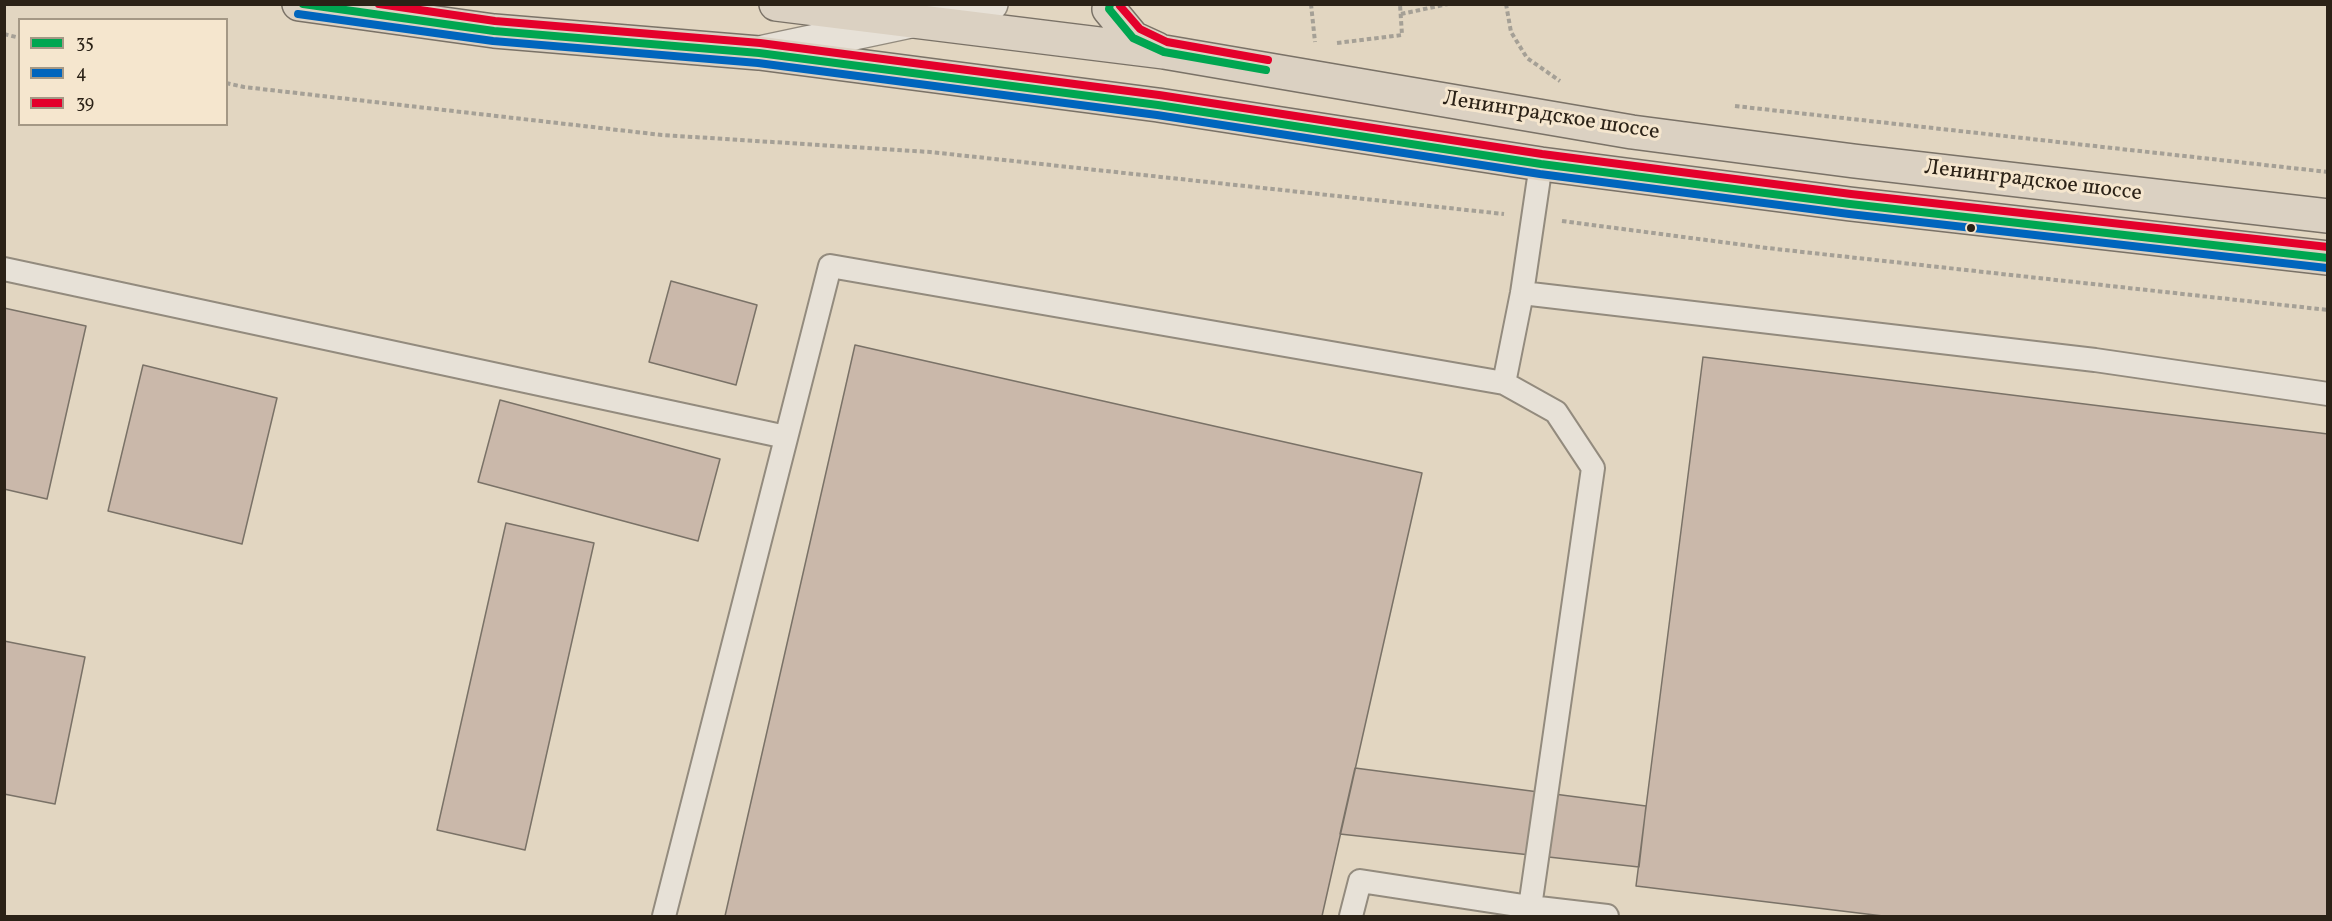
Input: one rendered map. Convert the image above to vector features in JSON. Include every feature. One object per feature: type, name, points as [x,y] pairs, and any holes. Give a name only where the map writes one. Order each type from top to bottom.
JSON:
[{"type":"highway","name":"Ленинградское шоссе","points":[[299,4],[494,31],[759,53],[1158,105],[1541,164],[1885,208],[2328,258]]},
{"type":"highway","name":"Ленинградское шоссе","points":[[776,4],[1164,52],[1632,132],[2328,216]]},
{"type":"highway","points":[[1110,4],[1108,9],[1133,38],[1164,52]]},
{"type":"street","points":[[759,53],[991,4]]},
{"type":"lane","points":[[1504,383],[1522,293],[1541,164]]},
{"type":"lane","points":[[664,916],[830,266],[1504,383],[1556,412],[1593,468],[1530,907]]},
{"type":"lane","points":[[4,269],[786,437]]},
{"type":"lane","points":[[1522,293],[2095,360],[2328,394]]},
{"type":"lane","points":[[1351,916],[1360,881],[1530,907],[1607,916]]},
{"type":"path","points":[[1311,4],[1315,45]]},
{"type":"path","points":[[1326,44],[1402,35],[1400,4]]},
{"type":"path","points":[[1401,14],[1448,4]]},
{"type":"path","points":[[1506,4],[1511,32],[1527,58],[1561,82]]},
{"type":"path","points":[[228,83],[662,135],[930,152],[1534,218],[1767,248],[2328,310]]},
{"type":"path","points":[[1735,106],[2328,172]]},
{"type":"building","points":[[671,281],[757,305],[736,385],[649,362]]},
{"type":"building","points":[[4,308],[86,326],[47,499],[4,489]]},
{"type":"building","points":[[855,345],[1422,473],[1322,916],[725,916]]},
{"type":"building","points":[[1703,357],[2328,434],[2328,916],[1883,916],[1636,886]]},
{"type":"building","points":[[143,365],[277,398],[242,544],[108,511]]},
{"type":"building","points":[[500,400],[720,459],[698,541],[478,482]]},
{"type":"building","points":[[506,523],[594,543],[525,850],[437,830]]},
{"type":"building","points":[[4,641],[85,657],[55,804],[4,794]]},
{"type":"building","points":[[1355,768],[1646,806],[1639,867],[1340,834]]},
{"type":"transit line","name":"35","points":[[303,4],[494,31],[759,53],[1158,105],[1541,164],[1850,204],[2328,258]]},
{"type":"transit line","name":"39","points":[[379,4],[495,21],[760,43],[1159,95],[1542,154],[1851,194],[2328,247]]},
{"type":"transit line","name":"35","points":[[1110,4],[1109,9],[1133,38],[1164,52],[1266,70]]},
{"type":"transit line","name":"39","points":[[1120,6],[1140,29],[1167,42],[1268,60]]},
{"type":"transit line","name":"4","points":[[298,14],[493,41],[758,63],[1157,115],[1540,174],[1849,214],[2327,268]]}]
